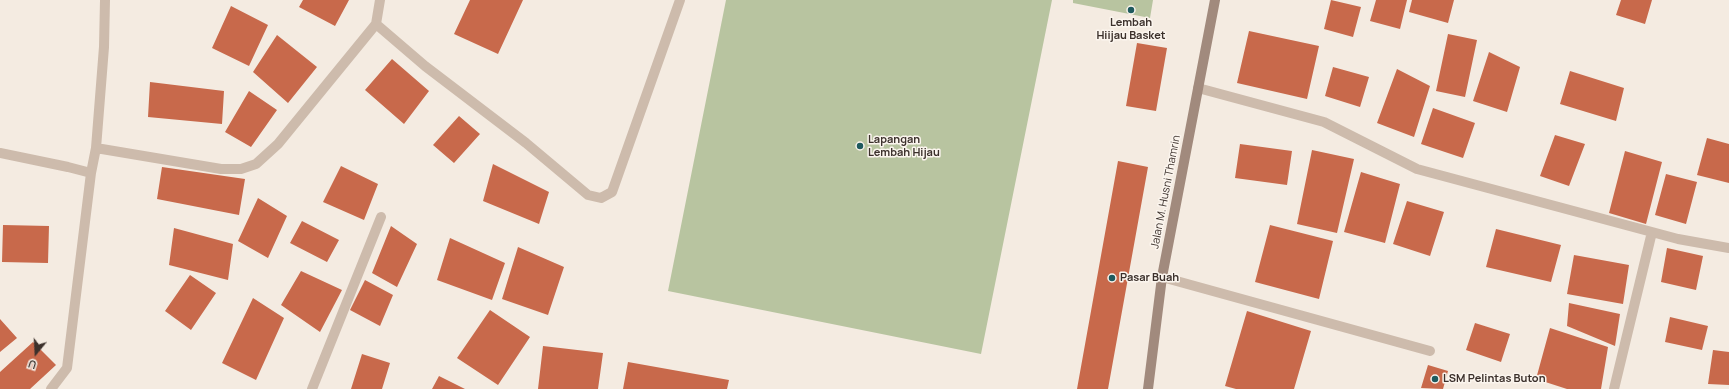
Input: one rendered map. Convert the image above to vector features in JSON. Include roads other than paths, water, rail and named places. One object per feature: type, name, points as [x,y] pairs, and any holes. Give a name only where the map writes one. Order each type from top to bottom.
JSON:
[{"type":"main road","name":"Jalan M. Husni Thamrin","points":[[1148,389],[1162,277],[1215,0]]},
{"type":"street","points":[[50,389],[67,368],[91,173],[96,148],[104,47],[105,0]]},
{"type":"street","points":[[96,148],[221,169],[241,169],[256,164],[278,144],[376,24],[380,0]]},
{"type":"street","points":[[376,24],[425,66],[526,143],[588,195],[601,198],[612,192],[680,0]]},
{"type":"street","points":[[1198,88],[1324,122],[1417,169],[1678,239],[1729,248]]},
{"type":"street","points":[[0,153],[91,173]]},
{"type":"street","points":[[312,389],[381,217]]},
{"type":"street","points":[[1614,389],[1652,232]]},
{"type":"street","points":[[1162,277],[1430,351]]},
{"type":"place","name":"Lembah Hiijau Basket","points":[[1131,10]]},
{"type":"place","name":"Lapangan Lembah Hijau","points":[[860,146]]},
{"type":"place","name":"Pasar Buah","points":[[1112,278]]},
{"type":"place","name":"LSM Pelintas Buton","points":[[1435,379]]}]
